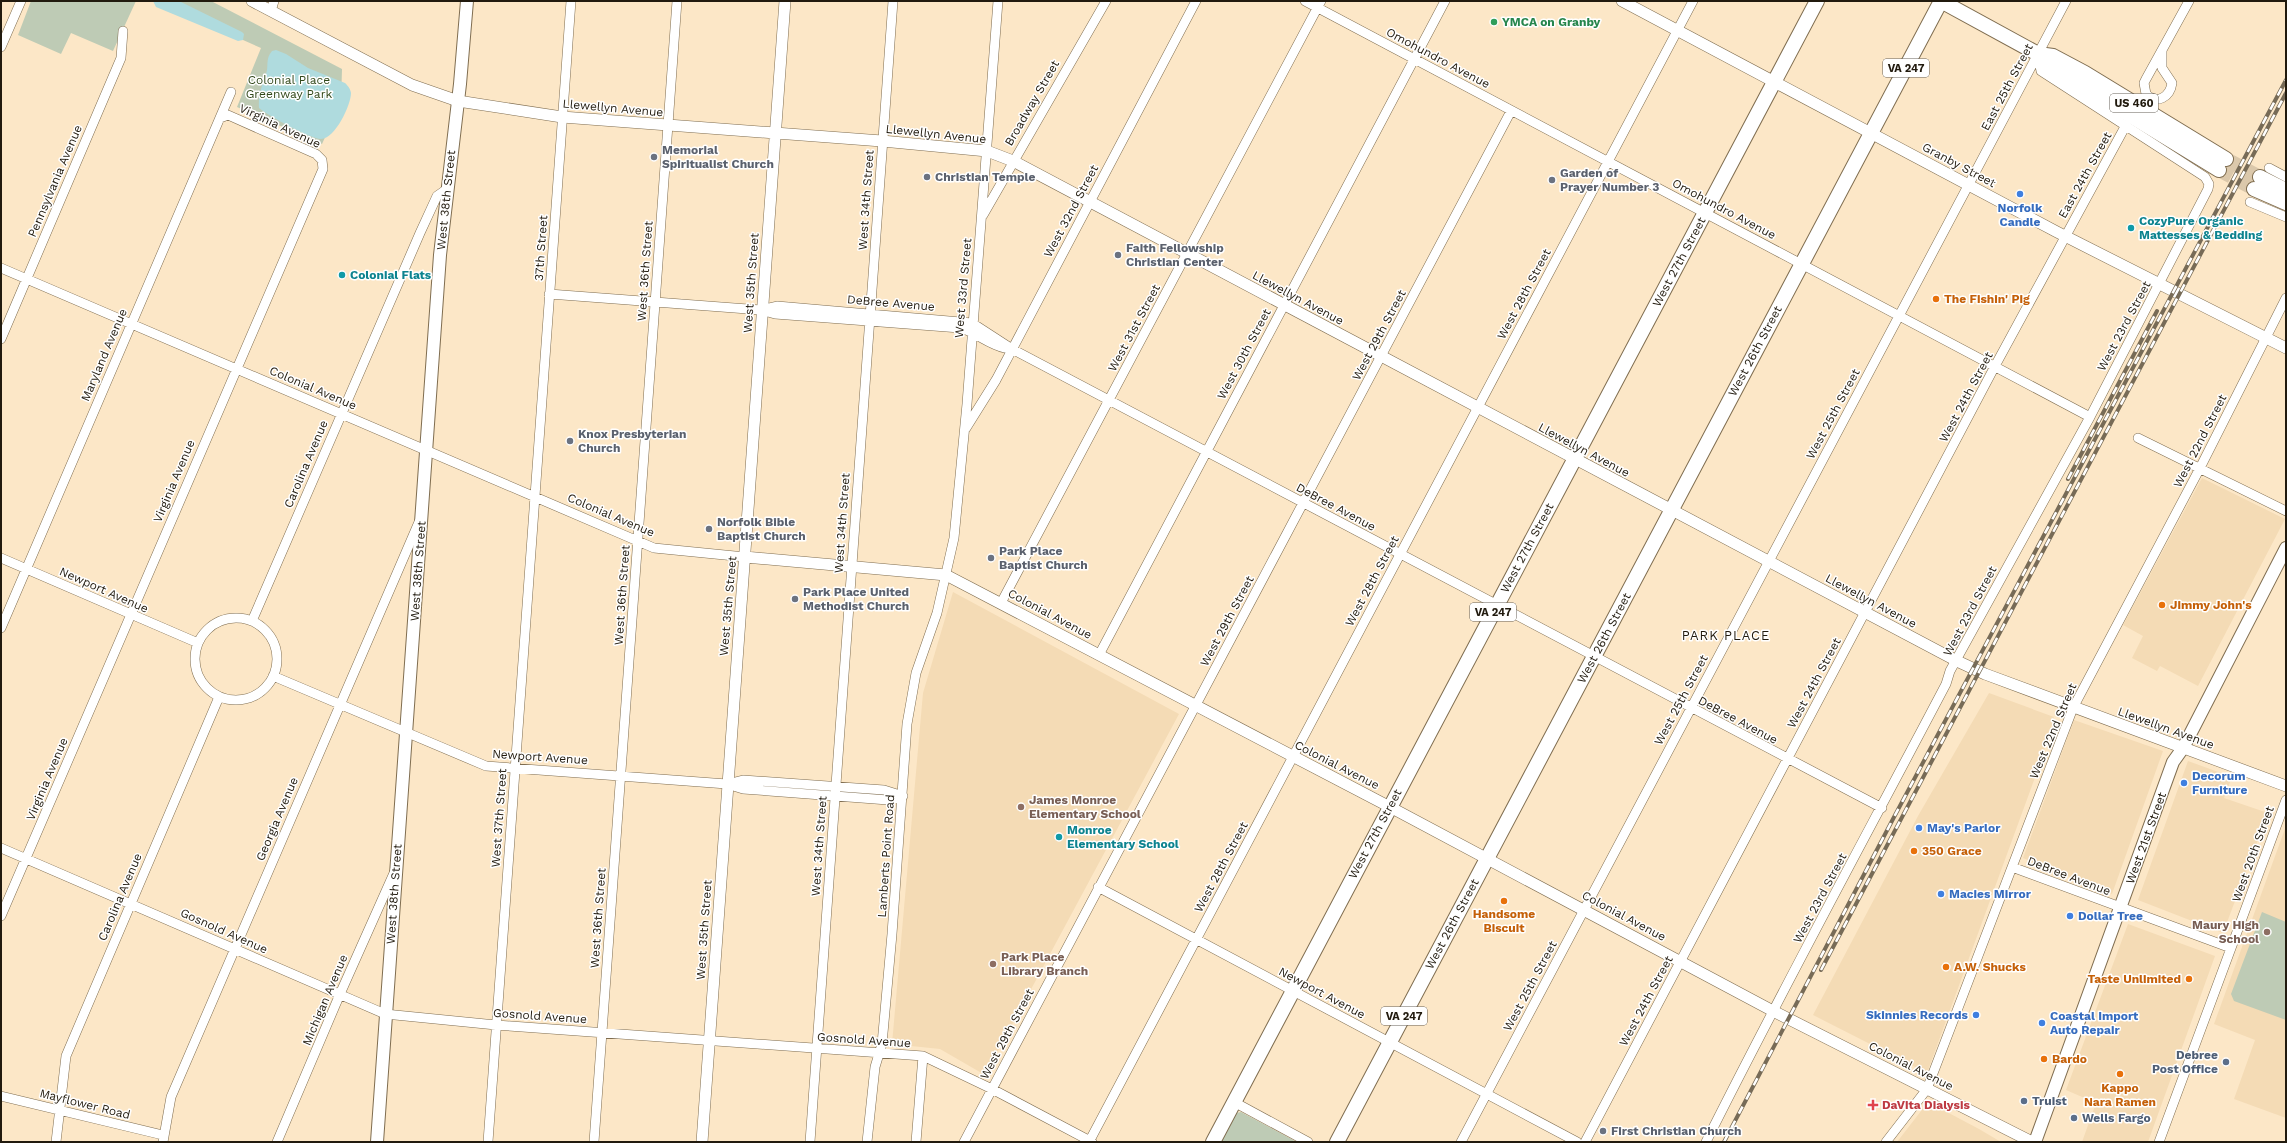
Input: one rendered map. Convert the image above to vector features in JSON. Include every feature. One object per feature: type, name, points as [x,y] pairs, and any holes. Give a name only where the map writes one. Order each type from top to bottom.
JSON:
[{"type":"main road","name":"West 38th Street","points":[[377,1142],[426,450],[447,189],[458,101],[467,1]]},
{"type":"main road","name":"VA 247","points":[[1774,82],[1817,1]]},
{"type":"main road","name":"VA 247","points":[[1870,134],[1941,1]]},
{"type":"main road","name":"US 460","points":[[1941,1],[2038,54],[2049,66],[2223,165]]},
{"type":"main road","name":"West 27th Street","points":[[1213,1142],[1774,82]]},
{"type":"main road","name":"West 26th Street","points":[[1337,1142],[1870,134]]},
{"type":"main road","points":[[2258,184],[2286,190]]},
{"type":"main road","points":[[2258,184],[2286,203]]},
{"type":"main road","name":"West 21st Street","points":[[2035,1142],[2173,762],[2183,748],[2286,548]]},
{"type":"street","points":[[1,48],[21,1]]},
{"type":"street","name":"Llewellyn Avenue","points":[[252,1],[273,6],[412,85],[458,101],[562,117],[882,141],[987,151],[1013,161],[1957,661],[1985,674],[2073,708],[2286,786]]},
{"type":"street","name":"37th Street","points":[[534,496],[571,1]]},
{"type":"street","name":"West 36th Street","points":[[594,1142],[677,1]]},
{"type":"street","name":"West 35th Street","points":[[702,1142],[745,557],[761,310],[785,1]]},
{"type":"street","name":"West 34th Street","points":[[810,1142],[893,1]]},
{"type":"street","name":"West 33rd Street","points":[[946,575],[954,538],[964,431],[998,1]]},
{"type":"street","name":"Broadway Street","points":[[981,219],[1106,1]]},
{"type":"street","name":"West 32nd Street","points":[[964,431],[1012,349],[1196,1]]},
{"type":"street","name":"Omohundro Avenue","points":[[1305,1],[1319,4],[1414,60],[1705,212],[2090,417]]},
{"type":"street","name":"West 30th Street","points":[[1098,654],[1445,1]]},
{"type":"street","name":"Granby Street","points":[[1622,1],[1870,134],[2065,236],[2159,285],[2286,348]]},
{"type":"street","name":"West 28th Street","points":[[1090,1142],[1693,1]]},
{"type":"street","name":"East 25th Street","points":[[1968,185],[2066,1]]},
{"type":"street","points":[[2162,50],[2162,68],[2172,83],[2168,95],[2164,98],[2156,99],[2146,94],[2144,83],[2162,50],[2189,1]]},
{"type":"street","name":"West 31st Street","points":[[1001,603],[1319,4]]},
{"type":"street","name":"Pennsylvania Avenue","points":[[1,339],[121,58],[123,31]]},
{"type":"street","points":[[2038,54],[2041,71],[2126,125]]},
{"type":"street","name":"Maryland Avenue","points":[[1,628],[231,92]]},
{"type":"street","name":"West 29th Street","points":[[964,1142],[1511,111]]},
{"type":"street","name":"Virginia Avenue","points":[[1,916],[323,164],[316,154],[258,128],[228,115],[220,118]]},
{"type":"street","name":"East 24th Street","points":[[2065,236],[2126,125]]},
{"type":"street","name":"West 23rd Street","points":[[1706,1142],[1773,1011],[1882,808],[1946,684],[1950,671],[1957,661],[2090,417],[2208,189],[2209,184],[2205,177],[2126,125]]},
{"type":"street","points":[[2286,177],[2258,184],[2286,217]]},
{"type":"street","name":"West 25th Street","points":[[1461,1142],[1968,185]]},
{"type":"street","name":"Carolina Avenue","points":[[252,621],[437,196],[447,189]]},
{"type":"street","name":"West 24th Street","points":[[1585,1142],[2065,236]]},
{"type":"street","name":"Colonial Avenue","points":[[1,268],[654,548],[852,565],[946,575],[1487,858],[1773,1011],[2032,1142]]},
{"type":"street","name":"DeBree Avenue","points":[[549,294],[761,310],[776,314],[869,317],[960,328],[972,327],[999,347],[1012,349],[1497,605],[1690,709],[1882,808]]},
{"type":"street","name":"West 22nd Street","points":[[1886,1142],[1927,1089],[2073,708],[2200,468],[2286,298]]},
{"type":"street","points":[[2138,438],[2286,511]]},
{"type":"street","name":"West 37th Street","points":[[488,1142],[534,496]]},
{"type":"street","name":"Georgia Avenue","points":[[163,1139],[171,1097],[422,516]]},
{"type":"street","name":"Newport Avenue","points":[[1,558],[198,643]]},
{"type":"street","name":"Lamberts Point Road","points":[[867,1142],[875,1067],[882,1044],[910,698],[916,673],[937,613],[946,575]]},
{"type":"street","points":[[234,618],[252,621],[260,626],[272,640],[276,658],[273,676],[262,690],[254,695],[237,700],[219,697],[205,686],[196,670],[195,656],[198,643],[203,635],[216,623],[234,618]]},
{"type":"street","name":"Newport Avenue","points":[[273,676],[340,703],[478,763],[515,768],[728,784],[742,789],[888,800],[903,796]]},
{"type":"street","name":"Carolina Avenue","points":[[56,1142],[66,1056],[219,697]]},
{"type":"street","name":"Newport Avenue","points":[[728,784],[743,780],[835,786],[884,790],[903,796]]},
{"type":"street","name":"West 20th Street","points":[[2159,1142],[2286,800]]},
{"type":"street","name":"Gosnold Avenue","points":[[1,848],[385,1014],[496,1025],[923,1056],[992,1089],[1090,1142]]},
{"type":"street","name":"DeBree Avenue","points":[[2012,867],[2231,948]]},
{"type":"street","name":"Michigan Avenue","points":[[277,1142],[396,868]]},
{"type":"street","name":"Newport Avenue","points":[[1098,887],[1577,1142]]},
{"type":"street","points":[[916,1142],[923,1056]]},
{"type":"street","name":"Mayflower Road","points":[[1,1096],[59,1110],[163,1139]]},
{"type":"street","points":[[1234,1102],[1308,1142]]},
{"type":"shaded area","points":[[2202,478],[2285,519],[2198,686],[2160,666],[2157,671],[2132,658],[2143,636],[2123,625]]},
{"type":"shaded area","name":"James Monroe Elementary School","points":[[953,592],[1179,714],[985,1075],[940,1049],[892,1044],[923,693]]},
{"type":"shaded area","points":[[1989,693],[2054,717],[2041,761],[1927,1073],[1813,1015],[1918,816]]},
{"type":"shaded area","points":[[2074,720],[2163,751],[2112,894],[2023,858]]},
{"type":"shaded area","points":[[2188,761],[2232,777],[2224,798],[2268,813],[2223,933],[2138,900]]},
{"type":"shaded area","name":"Maury High School","points":[[2286,826],[2286,1118],[2234,1099],[2255,1040],[2214,1024]]},
{"type":"shaded area","points":[[2128,924],[2215,956],[2148,1142],[2082,1142],[2096,1103],[2066,1090]]},
{"type":"shaded area","points":[[1928,1102],[1979,1129],[2001,1142],[1897,1142]]},
{"type":"green space","points":[[31,1],[136,1],[113,51],[71,33],[61,54],[18,35]]},
{"type":"green space","name":"Colonial Place Greenway Park","points":[[155,1],[211,1],[342,69],[341,102],[322,144],[237,107],[261,48]]},
{"type":"green space","points":[[2262,912],[2286,922],[2286,1020],[2234,1001],[2231,994]]},
{"type":"green space","points":[[1241,1112],[1297,1142],[1220,1142],[1236,1113]]},
{"type":"water","points":[[153,1],[179,1],[242,32],[244,34],[243,40],[238,41],[156,7]]},
{"type":"water","points":[[276,50],[286,54],[308,68],[345,83],[349,88],[351,93],[345,113],[337,128],[326,138],[316,138],[299,131],[279,121],[259,108],[260,95],[267,71],[268,60],[272,51]]},
{"type":"tunnel","points":[[2226,159],[2260,177]]},
{"type":"tunnel","points":[[2219,170],[2254,189]]},
{"type":"railway","points":[[1724,1142],[1893,819],[2286,80]]},
{"type":"railway","points":[[1821,970],[2286,93]]},
{"type":"railway","points":[[2068,479],[2157,311]]},
{"type":"place","name":"YMCA on Granby","points":[[1494,22]]},
{"type":"place","name":"Memorial Spiritualist Church","points":[[654,157]]},
{"type":"place","name":"Christian Temple","points":[[927,177]]},
{"type":"place","name":"Garden of Prayer Number 3","points":[[1552,180]]},
{"type":"place","name":"Norfolk Candle","points":[[2020,194]]},
{"type":"place","name":"CozyPure Organic Mattesses & Bedding","points":[[2131,228]]},
{"type":"place","name":"Faith Fellowship Christian Center","points":[[1118,255]]},
{"type":"place","name":"Colonial Flats","points":[[342,275]]},
{"type":"place","name":"The Fishin' Pig","points":[[1936,299]]},
{"type":"place","name":"Knox Presbyterian Church","points":[[570,441]]},
{"type":"place","name":"Norfolk Bible Baptist Church","points":[[709,529]]},
{"type":"place","name":"Park Place Baptist Church","points":[[991,558]]},
{"type":"place","name":"Park Place United Methodist Church","points":[[795,599]]},
{"type":"place","name":"Jimmy John's","points":[[2162,605]]},
{"type":"place","name":"Decorum Furniture","points":[[2184,783]]},
{"type":"place","name":"James Monroe Elementary School","points":[[1021,807]]},
{"type":"place","name":"May's Parlor","points":[[1919,828]]},
{"type":"place","name":"Monroe Elementary School","points":[[1059,837]]},
{"type":"place","name":"350 Grace","points":[[1914,851]]},
{"type":"place","name":"Macies Mirror","points":[[1941,894]]},
{"type":"place","name":"Handsome Biscuit","points":[[1504,901]]},
{"type":"place","name":"Dollar Tree","points":[[2070,916]]},
{"type":"place","name":"Maury High School","points":[[2267,932]]},
{"type":"place","name":"Park Place Library Branch","points":[[993,964]]},
{"type":"place","name":"A.W. Shucks","points":[[1946,967]]},
{"type":"place","name":"Taste Unlimited","points":[[2189,979]]},
{"type":"place","name":"Skinnies Records","points":[[1976,1015]]},
{"type":"place","name":"Coastal Import Auto Repair","points":[[2042,1023]]},
{"type":"place","name":"Bardo","points":[[2044,1059]]},
{"type":"place","name":"Debree Post Office","points":[[2226,1062]]},
{"type":"place","name":"Kappo Nara Ramen","points":[[2120,1074]]},
{"type":"place","name":"Truist","points":[[2024,1101]]},
{"type":"place","name":"DaVita Dialysis","points":[[1873,1105]]},
{"type":"place","name":"Wells Fargo","points":[[2074,1118]]},
{"type":"place","name":"First Christian Church","points":[[1603,1131]]},
{"type":"district","name":"PARK PLACE","points":[[1726,635]]}]
